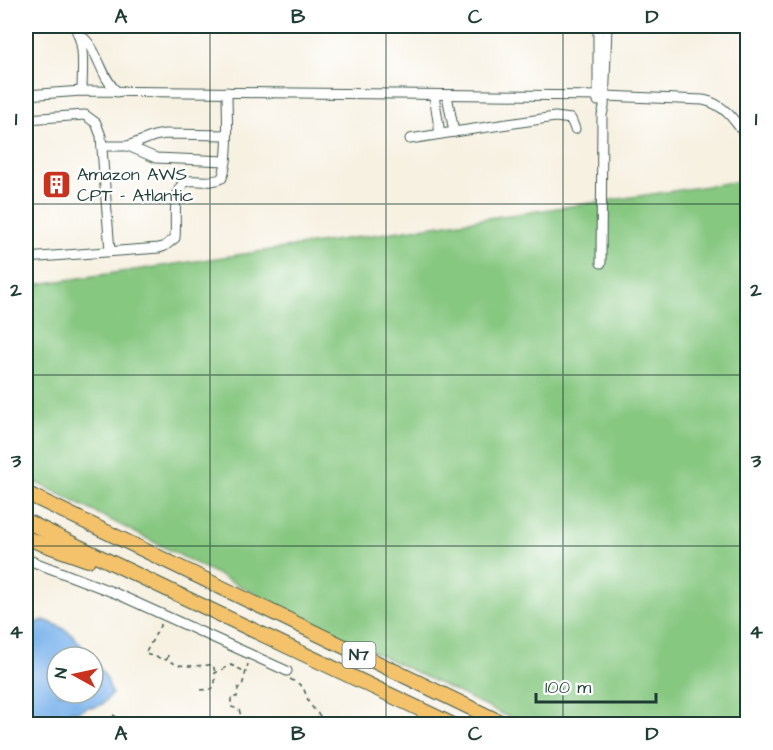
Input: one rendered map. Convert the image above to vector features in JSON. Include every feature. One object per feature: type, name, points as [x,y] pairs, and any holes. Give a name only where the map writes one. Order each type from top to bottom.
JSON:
[{"type":"highway","points":[[26,485],[208,575],[213,585]]},
{"type":"highway","name":"N7","points":[[26,493],[504,724]]},
{"type":"highway","name":"N7","points":[[26,521],[139,577],[188,598],[451,724]]},
{"type":"highway","points":[[26,538],[139,577]]},
{"type":"street","points":[[598,26],[601,97]]},
{"type":"street","points":[[602,263],[602,115],[598,107],[601,97],[607,26]]},
{"type":"street","points":[[76,30],[82,52],[82,91]]},
{"type":"street","points":[[76,30],[97,57],[107,81],[117,92]]},
{"type":"street","points":[[26,95],[82,91],[227,92],[703,100],[723,107],[747,139]]},
{"type":"street","points":[[26,258],[159,248],[170,243],[175,238],[176,197],[179,187],[188,181],[214,181],[222,178],[226,161],[227,92]]},
{"type":"street","points":[[434,95],[440,134]]},
{"type":"street","points":[[447,95],[454,132]]},
{"type":"street","points":[[26,119],[85,115],[92,118],[99,128],[110,250]]},
{"type":"street","points":[[410,140],[555,117],[570,119],[575,129]]},
{"type":"street","points":[[102,146],[128,146],[165,134],[226,135]]},
{"type":"street","points":[[128,146],[156,158],[226,161]]},
{"type":"street","points":[[26,559],[83,580],[165,615],[287,671]]},
{"type":"path","points":[[165,615],[145,652],[155,658],[178,665],[213,665],[215,686],[212,689],[201,690]]},
{"type":"path","points":[[227,719],[230,719],[230,723],[242,720],[239,709],[231,707],[231,697],[237,697],[238,688],[242,686],[248,653]]},
{"type":"path","points":[[167,660],[168,655]]},
{"type":"path","points":[[215,673],[231,665],[246,672]]},
{"type":"path","points":[[287,671],[288,678],[301,685],[307,693],[309,702],[322,719],[331,724]]},
{"type":"path","points":[[113,715],[128,724]]},
{"type":"green space","points":[[747,180],[747,724],[523,724],[301,617],[26,477],[26,286]]},
{"type":"water","points":[[44,620],[60,626],[81,645],[45,645],[45,705],[100,705],[92,708],[90,706],[78,712],[72,711],[50,724],[26,724],[26,628]]},
{"type":"water","points":[[105,676],[107,679],[112,694],[105,701]]},
{"type":"place","name":"Amazon AWS CPT - Atlantic","points":[[56,184]]}]
